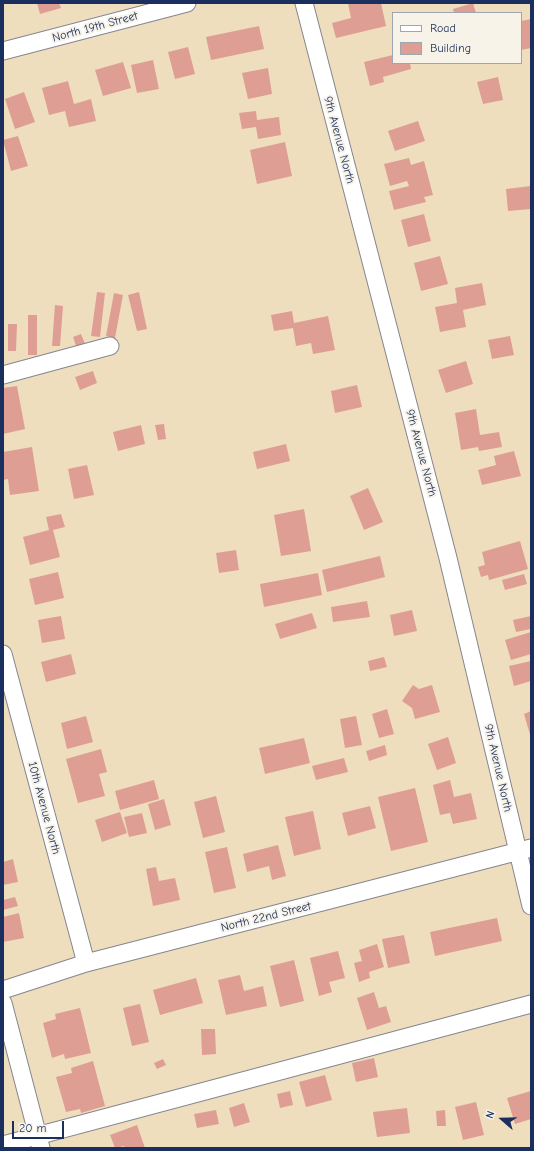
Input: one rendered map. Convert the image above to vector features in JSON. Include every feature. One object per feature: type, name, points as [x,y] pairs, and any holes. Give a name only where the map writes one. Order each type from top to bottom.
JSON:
[{"type":"street","name":"North 19th Street","points":[[3,51],[187,3]]},
{"type":"street","name":"9th Avenue North","points":[[304,3],[524,850],[531,906]]},
{"type":"street","points":[[3,375],[110,346]]},
{"type":"street","name":"10th Avenue North","points":[[3,654],[86,963]]},
{"type":"street","name":"North 22nd Street","points":[[3,990],[86,963],[524,850]]},
{"type":"street","points":[[3,1003],[39,1142]]},
{"type":"street","points":[[3,1145],[39,1142],[531,1004]]},
{"type":"building","points":[[37,3],[59,3],[61,8],[40,14]]},
{"type":"building","points":[[348,3],[381,3],[386,26],[336,38],[332,23],[351,18]]},
{"type":"building","points":[[473,3],[476,12],[454,12],[453,9]]},
{"type":"building","points":[[531,19],[531,48],[522,50],[522,21]]},
{"type":"building","points":[[259,26],[264,49],[211,60],[206,37]]},
{"type":"building","points":[[188,47],[195,74],[175,79],[168,52]]},
{"type":"building","points":[[392,55],[392,64],[410,64],[411,69],[383,77],[384,82],[370,86],[364,62]]},
{"type":"building","points":[[153,60],[159,89],[137,93],[131,65]]},
{"type":"building","points":[[123,62],[131,88],[103,96],[95,70]]},
{"type":"building","points":[[268,68],[272,94],[248,99],[242,73]]},
{"type":"building","points":[[498,77],[503,100],[483,104],[477,82]]},
{"type":"building","points":[[68,81],[74,104],[91,99],[96,121],[69,127],[65,111],[49,115],[42,88]]},
{"type":"building","points":[[24,92],[35,122],[15,129],[5,99]]},
{"type":"building","points":[[256,111],[257,120],[279,117],[281,135],[258,139],[256,127],[242,129],[239,113]]},
{"type":"building","points":[[418,121],[425,141],[395,151],[388,131]]},
{"type":"building","points":[[18,136],[28,166],[11,171],[3,140]]},
{"type":"building","points":[[285,142],[292,176],[257,184],[250,150]]},
{"type":"building","points":[[409,158],[411,165],[424,161],[433,195],[424,197],[426,202],[394,210],[389,191],[409,186],[407,181],[390,186],[384,164]]},
{"type":"building","points":[[531,186],[531,209],[508,211],[506,189]]},
{"type":"building","points":[[424,214],[431,241],[408,247],[401,220]]},
{"type":"building","points":[[440,256],[448,284],[421,291],[414,263]]},
{"type":"building","points":[[482,283],[486,305],[463,310],[466,327],[440,332],[435,307],[457,303],[455,288]]},
{"type":"building","points":[[97,292],[105,293],[100,337],[91,336]]},
{"type":"building","points":[[139,292],[147,329],[137,331],[128,295]]},
{"type":"building","points":[[114,293],[123,295],[115,338],[106,336]]},
{"type":"building","points":[[55,305],[63,306],[60,346],[52,346]]},
{"type":"building","points":[[292,311],[294,323],[328,316],[335,350],[313,354],[311,343],[296,346],[293,328],[274,331],[271,315]]},
{"type":"building","points":[[28,315],[37,315],[37,355],[28,355]]},
{"type":"building","points":[[8,324],[17,324],[16,351],[8,351]]},
{"type":"building","points":[[81,334],[86,346],[77,349],[73,337]]},
{"type":"building","points":[[510,336],[514,355],[492,359],[488,340]]},
{"type":"building","points":[[466,361],[473,384],[446,393],[438,370]]},
{"type":"building","points":[[93,371],[97,383],[80,390],[75,377]]},
{"type":"building","points":[[357,385],[362,407],[335,413],[331,391]]},
{"type":"building","points":[[17,386],[25,429],[3,434],[3,388]]},
{"type":"building","points":[[476,409],[480,435],[499,432],[502,447],[479,451],[478,447],[461,450],[455,413]]},
{"type":"building","points":[[164,424],[166,439],[158,440],[155,425]]},
{"type":"building","points":[[141,425],[145,444],[118,451],[113,432]]},
{"type":"building","points":[[286,444],[290,461],[257,469],[253,452]]},
{"type":"building","points":[[32,447],[39,491],[10,495],[8,479],[3,480],[3,452]]},
{"type":"building","points":[[514,451],[521,476],[482,485],[478,470],[496,465],[494,456]]},
{"type":"building","points":[[87,465],[94,495],[74,499],[68,469]]},
{"type":"building","points":[[368,488],[383,522],[364,530],[350,496]]},
{"type":"building","points":[[304,509],[311,551],[281,556],[274,515]]},
{"type":"building","points":[[61,514],[65,527],[53,530],[60,557],[30,565],[23,537],[49,530],[46,517]]},
{"type":"building","points":[[520,541],[528,569],[489,580],[488,575],[481,577],[478,567],[485,565],[482,552]]},
{"type":"building","points":[[236,550],[239,570],[219,573],[216,553]]},
{"type":"building","points":[[380,556],[385,577],[327,592],[322,570]]},
{"type":"building","points":[[58,572],[64,598],[35,605],[29,579]]},
{"type":"building","points":[[318,573],[322,595],[264,607],[260,584]]},
{"type":"building","points":[[524,574],[527,584],[505,590],[502,580]]},
{"type":"building","points":[[367,601],[370,617],[333,622],[331,607]]},
{"type":"building","points":[[412,610],[417,631],[394,636],[390,615]]},
{"type":"building","points":[[312,613],[317,628],[280,639],[275,624]]},
{"type":"building","points":[[61,616],[65,639],[42,643],[38,620]]},
{"type":"building","points":[[531,616],[531,629],[516,632],[513,620]]},
{"type":"building","points":[[531,632],[531,654],[511,660],[505,640]]},
{"type":"building","points":[[71,654],[76,674],[46,682],[41,662]]},
{"type":"building","points":[[384,657],[387,667],[370,671],[368,661]]},
{"type":"building","points":[[531,661],[531,681],[514,686],[509,666]]},
{"type":"building","points":[[413,685],[419,689],[432,685],[440,712],[415,719],[412,708],[402,701]]},
{"type":"building","points":[[387,709],[394,734],[379,738],[372,714]]},
{"type":"building","points":[[531,711],[531,738],[524,714]]},
{"type":"building","points":[[86,716],[93,742],[67,749],[61,723]]},
{"type":"building","points":[[356,716],[362,745],[345,748],[340,719]]},
{"type":"building","points":[[448,737],[456,763],[437,770],[428,744]]},
{"type":"building","points":[[304,738],[310,763],[265,774],[259,748]]},
{"type":"building","points":[[385,745],[387,755],[369,761],[366,751]]},
{"type":"building","points":[[101,749],[107,772],[99,774],[105,796],[78,803],[66,759]]},
{"type":"building","points":[[344,758],[348,772],[316,780],[312,766]]},
{"type":"building","points":[[154,780],[159,799],[120,810],[115,791]]},
{"type":"building","points":[[450,780],[454,797],[471,793],[477,819],[453,824],[450,813],[440,815],[433,785]]},
{"type":"building","points":[[415,788],[428,842],[391,851],[378,797]]},
{"type":"building","points":[[216,796],[225,832],[203,838],[194,802]]},
{"type":"building","points":[[164,799],[171,825],[155,830],[148,804]]},
{"type":"building","points":[[370,806],[376,828],[348,836],[342,813]]},
{"type":"building","points":[[313,811],[321,849],[294,856],[285,817]]},
{"type":"building","points":[[120,812],[127,833],[102,842],[95,820]]},
{"type":"building","points":[[142,813],[147,833],[129,837],[124,817]]},
{"type":"building","points":[[278,845],[286,876],[272,880],[269,866],[247,872],[243,854]]},
{"type":"building","points":[[227,847],[236,888],[214,893],[205,852]]},
{"type":"building","points":[[13,859],[18,882],[3,885],[3,862]]},
{"type":"building","points":[[156,867],[159,881],[175,878],[180,900],[153,906],[146,869]]},
{"type":"building","points":[[15,897],[18,906],[3,910],[3,900]]},
{"type":"building","points":[[19,913],[24,938],[3,942],[3,917]]},
{"type":"building","points":[[497,918],[502,941],[435,956],[430,932]]},
{"type":"building","points":[[404,935],[410,963],[388,968],[382,939]]},
{"type":"building","points":[[377,944],[384,967],[369,972],[370,978],[359,982],[354,963],[362,961],[359,950]]},
{"type":"building","points":[[338,951],[345,978],[329,982],[332,992],[319,996],[310,958]]},
{"type":"building","points":[[294,960],[304,1001],[280,1007],[270,966]]},
{"type":"building","points":[[240,975],[244,991],[263,986],[267,1006],[226,1015],[218,980]]},
{"type":"building","points":[[196,978],[203,1003],[160,1015],[153,990]]},
{"type":"building","points":[[374,992],[379,1008],[386,1006],[391,1022],[367,1030],[357,998]]},
{"type":"building","points":[[140,1004],[149,1042],[132,1046],[123,1008]]},
{"type":"building","points":[[80,1008],[91,1053],[65,1059],[64,1054],[52,1058],[43,1023],[56,1019],[55,1014]]},
{"type":"building","points":[[201,1029],[215,1029],[216,1054],[202,1055]]},
{"type":"building","points":[[374,1058],[378,1077],[356,1082],[352,1063]]},
{"type":"building","points":[[163,1059],[166,1065],[157,1069],[154,1063]]},
{"type":"building","points":[[93,1061],[105,1106],[81,1113],[80,1109],[66,1112],[56,1077],[72,1073],[71,1068]]},
{"type":"building","points":[[325,1075],[332,1100],[306,1107],[299,1082]]},
{"type":"building","points":[[290,1091],[293,1105],[280,1108],[277,1094]]},
{"type":"building","points":[[531,1091],[531,1119],[515,1124],[507,1098]]},
{"type":"building","points":[[476,1102],[484,1135],[463,1140],[455,1107]]},
{"type":"building","points":[[244,1103],[250,1122],[234,1127],[229,1108]]},
{"type":"building","points":[[407,1108],[410,1133],[377,1137],[373,1112]]},
{"type":"building","points":[[216,1110],[219,1124],[197,1128],[194,1114]]},
{"type":"building","points":[[445,1110],[446,1126],[437,1126],[436,1111]]},
{"type":"building","points":[[137,1125],[145,1148],[125,1148],[124,1146],[115,1148],[110,1135]]}]
